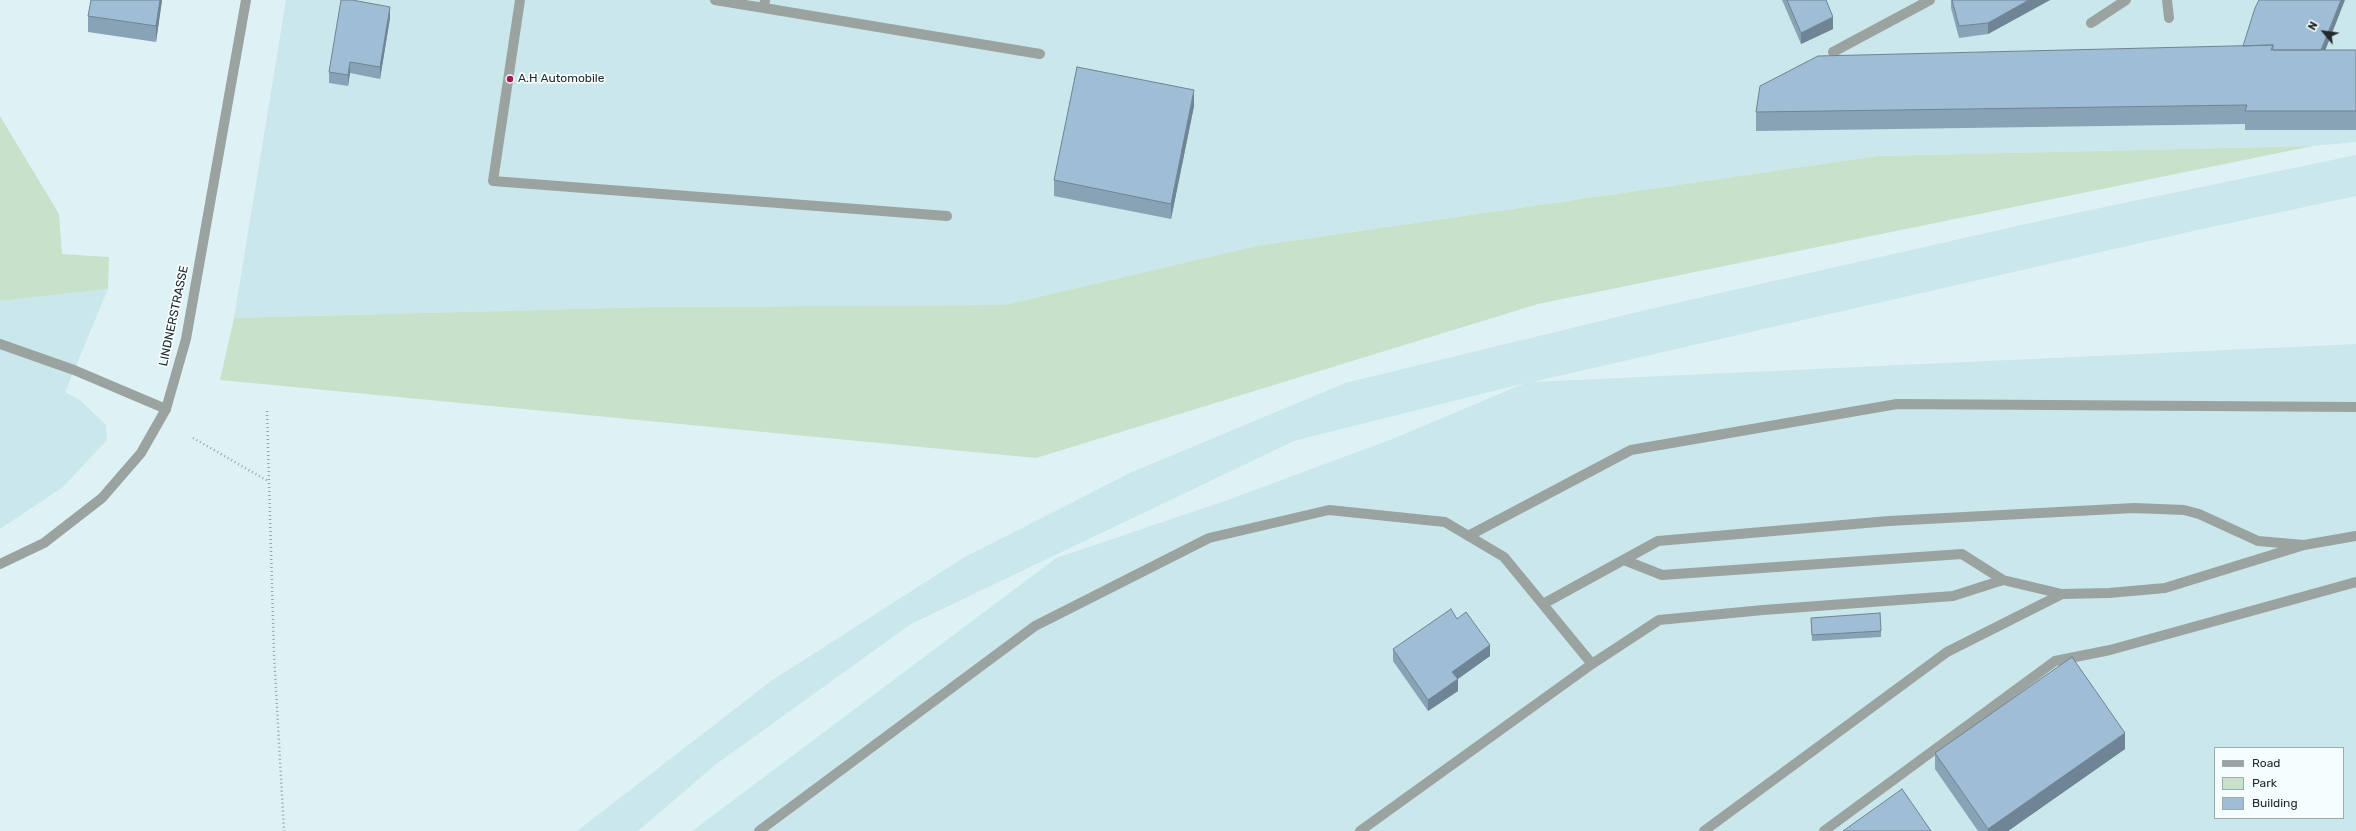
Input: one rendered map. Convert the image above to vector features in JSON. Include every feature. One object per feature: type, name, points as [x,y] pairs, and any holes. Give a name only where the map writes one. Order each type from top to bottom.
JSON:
[{"type":"street","name":"LINDNERSTRASSE","points":[[0,564],[44,543],[102,498],[140,453],[166,409],[186,339],[246,0]]},
{"type":"street","points":[[520,0],[493,181],[947,216]]},
{"type":"street","points":[[715,0],[764,4],[1040,54]]},
{"type":"street","points":[[1833,52],[1930,0]]},
{"type":"street","points":[[2091,23],[2126,0]]},
{"type":"street","points":[[2167,0],[2169,18]]},
{"type":"street","points":[[0,344],[74,370],[166,409]]},
{"type":"street","points":[[1468,536],[1631,450],[1897,404],[2356,407]]},
{"type":"street","points":[[1543,604],[1658,541],[1889,521],[2134,508],[2184,510],[2199,514],[2258,541],[2304,545]]},
{"type":"street","points":[[759,831],[1034,626],[1209,538],[1329,510],[1445,522],[1504,557],[1592,664]]},
{"type":"street","points":[[1624,560],[1662,575],[1962,554],[2003,580],[2062,594],[2109,594],[2165,588],[2304,545],[2356,536]]},
{"type":"street","points":[[1360,831],[1592,664],[1659,620],[1763,610],[1953,596],[2003,580]]},
{"type":"street","points":[[1824,831],[2055,661],[2110,650],[2356,582]]},
{"type":"street","points":[[1704,831],[1947,652],[2062,594]]},
{"type":"path","points":[[267,411],[274,654],[284,831]]},
{"type":"path","points":[[193,438],[269,481]]},
{"type":"shaded area","points":[[286,0],[2356,0],[2356,142],[2313,146],[1878,156],[1256,246],[1004,305],[651,307],[234,318]]},
{"type":"shaded area","points":[[2356,155],[2356,196],[2193,231],[1532,382],[2356,344],[2356,831],[692,831],[1056,558],[1222,502],[1395,438],[1525,383],[1294,441],[911,624],[715,765],[638,831],[577,831],[771,681],[963,558],[1130,473],[1345,383],[1654,308],[2066,215]]},
{"type":"shaded area","points":[[108,289],[65,392],[80,400],[106,425],[107,440],[63,487],[0,529],[0,301]]},
{"type":"green space","points":[[0,116],[59,214],[62,254],[109,257],[108,289],[0,301]]},
{"type":"green space","points":[[2313,146],[1538,304],[1036,458],[220,380],[234,318],[651,307],[1004,305],[1256,246],[1878,156]]},
{"type":"building","points":[[91,0],[160,0],[156,26],[88,16]]},
{"type":"building","points":[[341,0],[352,0],[390,7],[380,67],[350,62],[348,75],[329,72]]},
{"type":"building","points":[[1787,0],[1826,0],[1833,17],[1801,33]]},
{"type":"building","points":[[1952,0],[2029,0],[1988,23],[1959,26]]},
{"type":"building","points":[[2259,0],[2341,0],[2321,50],[2273,50],[2273,45],[2243,46]]},
{"type":"building","points":[[2273,45],[2271,50],[2356,50],[2356,111],[2245,111],[2247,105],[1756,112],[1760,86],[1818,56]]},
{"type":"building","points":[[1077,67],[1194,90],[1171,204],[1054,180]]},
{"type":"building","points":[[1451,609],[1457,619],[1466,612],[1490,645],[1452,672],[1458,679],[1428,700],[1393,649]]},
{"type":"building","points":[[1880,613],[1881,631],[1812,635],[1811,618]]},
{"type":"building","points":[[2072,657],[2125,733],[1988,829],[1935,753]]},
{"type":"building","points":[[1902,789],[1931,831],[1843,831]]},
{"type":"place","name":"A.H Automobile","points":[[510,79]]}]
